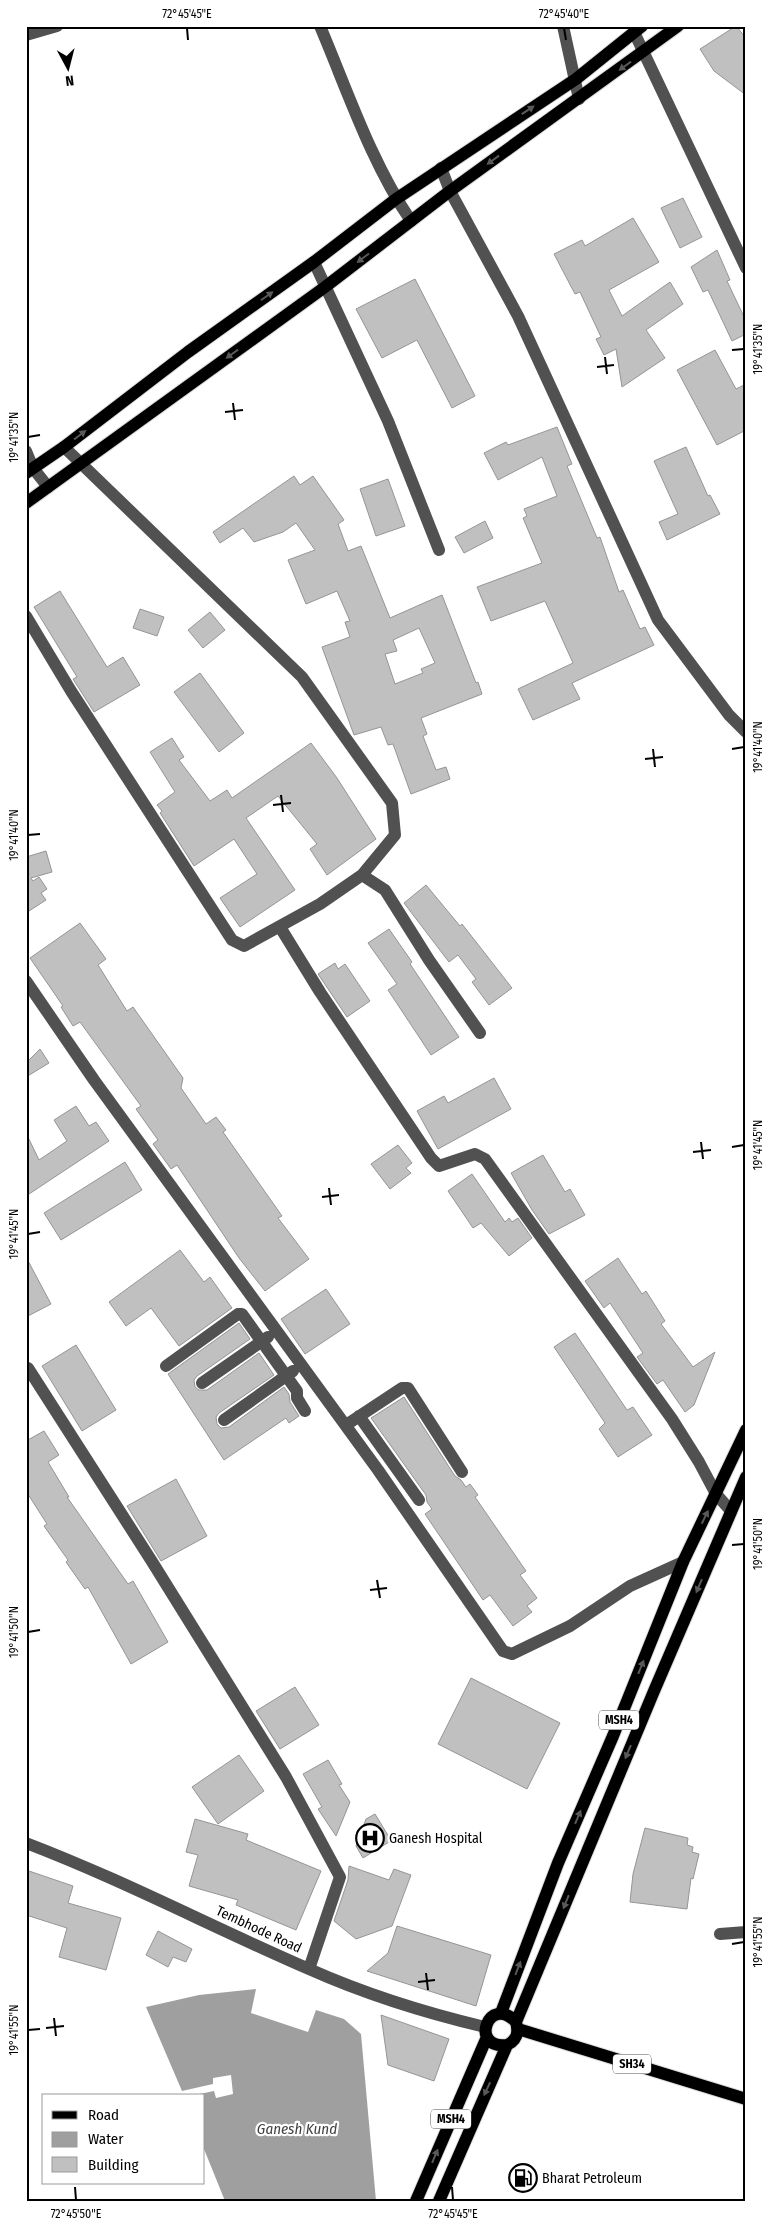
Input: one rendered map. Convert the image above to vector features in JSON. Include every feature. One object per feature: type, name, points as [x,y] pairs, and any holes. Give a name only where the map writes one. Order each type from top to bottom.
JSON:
[{"type":"main road","points":[[26,503],[325,287],[450,191],[678,26]]},
{"type":"main road","points":[[30,470],[64,447],[188,352],[314,262],[396,199],[576,79],[638,29]]},
{"type":"main road","name":"MSH4","points":[[501,2013],[558,1863],[613,1736],[683,1562],[746,1430]]},
{"type":"main road","name":"MSH4","points":[[517,2025],[746,1477]]},
{"type":"main road","points":[[501,2013],[510,2016],[517,2025],[513,2042],[499,2046],[492,2043],[486,2032],[488,2020],[494,2015],[501,2013]]},
{"type":"main road","name":"SH34","points":[[517,2025],[746,2099]]},
{"type":"main road","name":"MSH4","points":[[416,2201],[486,2032]]},
{"type":"main road","name":"MSH4","points":[[439,2201],[507,2045]]},
{"type":"street","points":[[33,31],[57,26]]},
{"type":"street","points":[[320,26],[377,161],[396,199],[411,221]]},
{"type":"street","points":[[563,26],[579,99]]},
{"type":"street","points":[[638,29],[644,52],[746,268]]},
{"type":"street","points":[[441,168],[450,191],[518,316],[658,620],[729,716],[746,732]]},
{"type":"street","points":[[314,262],[388,421],[439,550]]},
{"type":"street","points":[[26,616],[71,691],[232,940],[244,946],[320,904],[362,875],[395,835],[392,803],[302,677],[64,447]]},
{"type":"street","points":[[26,451],[30,470],[48,487]]},
{"type":"street","points":[[362,875],[385,890],[480,1033]]},
{"type":"street","points":[[280,927],[320,992],[431,1158],[439,1166],[475,1154],[485,1159],[672,1419],[700,1462],[716,1494],[731,1511]]},
{"type":"street","points":[[26,981],[94,1080],[276,1332],[346,1425],[503,1651],[512,1654],[570,1626],[630,1586],[683,1562]]},
{"type":"street","points":[[166,1366],[238,1314],[242,1314],[297,1391],[297,1398],[305,1411]]},
{"type":"street","points":[[202,1383],[276,1332]]},
{"type":"street","points":[[224,1420],[302,1366]]},
{"type":"street","points":[[26,1369],[28,1368],[151,1560],[286,1777],[340,1877],[309,1969]]},
{"type":"street","points":[[346,1425],[402,1388],[408,1388],[462,1472]]},
{"type":"street","points":[[359,1416],[419,1500]]},
{"type":"street","points":[[378,1470],[392,1462]]},
{"type":"street","name":"Tembhode Road","points":[[26,1843],[71,1860],[309,1969],[363,1990],[454,2019],[486,2032]]},
{"type":"street","points":[[720,1934],[746,1932]]},
{"type":"water","name":"Ganesh Kund","points":[[256,1989],[251,2013],[308,2032],[316,2010],[344,2019],[361,2034],[376,2201],[225,2201],[205,2151],[205,2094],[200,2094],[214,2091],[216,2098],[233,2094],[231,2075],[213,2078],[213,2084],[182,2091],[146,2007],[199,1995]]},
{"type":"building","points":[[736,26],[746,38],[746,95],[714,71],[700,49]]},
{"type":"building","points":[[683,198],[702,237],[680,248],[661,208]]},
{"type":"building","points":[[633,218],[659,262],[609,290],[622,316],[670,282],[683,304],[646,330],[665,358],[622,387],[616,349],[604,355],[596,339],[601,337],[580,292],[575,294],[554,254],[582,240],[585,246]]},
{"type":"building","points":[[717,250],[730,280],[727,281],[746,321],[746,334],[732,341],[708,290],[703,292],[691,267]]},
{"type":"building","points":[[415,279],[475,396],[452,408],[417,340],[382,358],[356,309]]},
{"type":"building","points":[[715,350],[736,389],[746,384],[746,430],[717,445],[677,370]]},
{"type":"building","points":[[557,427],[572,464],[567,466],[597,538],[600,537],[619,592],[623,590],[640,629],[645,627],[654,645],[572,683],[580,699],[533,720],[518,689],[573,663],[545,601],[491,621],[477,587],[542,563],[523,518],[527,516],[524,509],[557,496],[542,457],[498,480],[484,453],[506,442],[508,445]]},
{"type":"building","points":[[686,447],[708,496],[710,495],[720,514],[667,540],[659,522],[678,514],[654,461]]},
{"type":"building","points":[[294,476],[300,485],[313,476],[344,520],[338,524],[348,551],[361,546],[390,618],[442,595],[482,694],[421,718],[427,734],[423,736],[436,770],[446,767],[450,779],[411,794],[393,744],[388,745],[381,727],[354,735],[322,647],[350,637],[345,622],[350,621],[337,591],[306,604],[288,560],[315,550],[296,523],[283,532],[254,542],[243,528],[220,543],[213,532]],"holes":[[[419,628],[435,663],[421,669],[423,673],[395,684],[385,654],[397,651],[393,640]]]},
{"type":"building","points":[[388,479],[405,526],[376,536],[360,489]]},
{"type":"building","points":[[485,521],[493,538],[464,553],[455,537]]},
{"type":"building","points":[[60,591],[107,667],[123,657],[140,685],[94,712],[73,679],[77,677],[34,607]]},
{"type":"building","points":[[140,609],[164,617],[157,636],[133,628]]},
{"type":"building","points":[[210,612],[225,630],[203,648],[188,630]]},
{"type":"building","points":[[200,673],[244,733],[219,752],[174,692]]},
{"type":"building","points":[[172,738],[184,757],[179,760],[210,801],[227,790],[232,798],[311,743],[337,778],[376,839],[327,875],[310,849],[317,844],[278,796],[246,818],[295,890],[240,927],[220,898],[257,874],[234,839],[194,866],[160,813],[162,811],[157,805],[175,792],[150,752]]},
{"type":"building","points":[[46,851],[52,872],[31,878],[33,881],[39,877],[47,889],[41,893],[46,900],[26,913],[26,871],[29,875],[26,857]]},
{"type":"building","points":[[426,885],[460,926],[462,924],[512,988],[489,1005],[472,982],[476,979],[458,955],[449,962],[404,903]]},
{"type":"building","points":[[80,923],[106,959],[98,965],[127,1011],[133,1007],[183,1078],[181,1088],[206,1124],[216,1117],[226,1130],[223,1132],[282,1216],[278,1218],[309,1259],[265,1291],[239,1258],[177,1165],[171,1169],[153,1144],[158,1140],[136,1109],[141,1106],[80,1022],[73,1026],[61,1007],[63,1006],[30,958]]},
{"type":"building","points":[[389,929],[459,1037],[431,1055],[388,990],[397,984],[368,943]]},
{"type":"building","points":[[335,963],[338,969],[345,964],[370,1001],[347,1017],[318,974]]},
{"type":"building","points":[[40,1049],[49,1063],[26,1077],[26,1063]]},
{"type":"building","points":[[494,1078],[511,1109],[438,1149],[417,1111],[444,1096],[448,1103]]},
{"type":"building","points":[[76,1106],[89,1126],[96,1122],[109,1141],[26,1196],[26,1133],[39,1160],[67,1141],[54,1120]]},
{"type":"building","points":[[398,1145],[412,1163],[406,1168],[411,1173],[390,1189],[371,1164]]},
{"type":"building","points":[[543,1155],[565,1192],[570,1189],[585,1215],[549,1234],[532,1210],[511,1173]]},
{"type":"building","points":[[125,1162],[142,1190],[61,1240],[44,1213]]},
{"type":"building","points":[[472,1174],[505,1222],[509,1218],[512,1222],[518,1218],[532,1238],[509,1256],[481,1223],[473,1228],[448,1191]]},
{"type":"building","points":[[180,1250],[204,1282],[210,1277],[232,1308],[179,1346],[151,1308],[126,1326],[109,1302]]},
{"type":"building","points":[[26,1257],[51,1304],[26,1317]]},
{"type":"building","points":[[618,1258],[642,1294],[646,1291],[665,1321],[661,1324],[693,1367],[715,1352],[694,1405],[685,1412],[663,1380],[657,1384],[637,1357],[643,1353],[610,1303],[604,1308],[585,1281]]},
{"type":"building","points":[[326,1289],[350,1324],[305,1354],[281,1319]]},
{"type":"building","points":[[239,1323],[250,1339],[197,1376],[194,1380],[195,1387],[199,1390],[207,1390],[259,1353],[274,1375],[219,1413],[216,1417],[217,1424],[221,1428],[229,1427],[284,1387],[289,1394],[290,1402],[299,1416],[289,1423],[286,1418],[224,1460],[168,1374]]},
{"type":"building","points":[[575,1333],[627,1410],[633,1407],[652,1435],[618,1457],[599,1429],[605,1423],[554,1347]]},
{"type":"building","points":[[76,1345],[116,1410],[82,1431],[42,1366]]},
{"type":"building","points":[[404,1397],[455,1476],[466,1487],[470,1484],[478,1495],[475,1497],[526,1571],[520,1575],[537,1598],[527,1606],[532,1612],[513,1626],[490,1595],[483,1600],[425,1514],[432,1509],[427,1502],[426,1495],[371,1418]]},
{"type":"building","points":[[44,1431],[59,1455],[48,1462],[69,1497],[67,1497],[128,1584],[133,1581],[168,1642],[131,1664],[88,1587],[85,1589],[66,1562],[68,1560],[44,1526],[47,1524],[26,1491],[26,1441]]},
{"type":"building","points":[[176,1479],[207,1536],[161,1561],[127,1506]]},
{"type":"building","points":[[471,1678],[560,1723],[527,1789],[438,1744]]},
{"type":"building","points":[[295,1687],[319,1725],[280,1749],[256,1711]]},
{"type":"building","points":[[239,1755],[264,1791],[218,1824],[192,1787]]},
{"type":"building","points":[[328,1760],[342,1784],[339,1785],[350,1802],[336,1836],[318,1809],[322,1807],[303,1774]]},
{"type":"building","points":[[375,1814],[389,1837],[389,1842],[363,1858],[356,1846],[366,1819]]},
{"type":"building","points":[[195,1819],[248,1834],[246,1840],[321,1871],[296,1930],[236,1905],[238,1900],[189,1886],[198,1855],[186,1852]]},
{"type":"building","points":[[645,1828],[688,1838],[687,1845],[693,1847],[692,1852],[699,1854],[693,1879],[691,1878],[687,1909],[630,1902],[633,1874]]},
{"type":"building","points":[[349,1866],[389,1880],[394,1869],[411,1875],[392,1926],[356,1939],[334,1921],[348,1880]]},
{"type":"building","points":[[26,1870],[73,1886],[68,1903],[121,1918],[106,1970],[59,1957],[67,1928],[26,1915]]},
{"type":"building","points":[[397,1926],[491,1955],[476,2006],[367,1971],[388,1953]]},
{"type":"building","points":[[158,1931],[192,1949],[186,1962],[173,1957],[168,1967],[146,1955]]},
{"type":"building","points":[[381,2015],[449,2039],[434,2081],[388,2065]]},
{"type":"place","name":"Ganesh Hospital","points":[[370,1838]]},
{"type":"place","name":"Bharat Petroleum","points":[[523,2178]]}]
